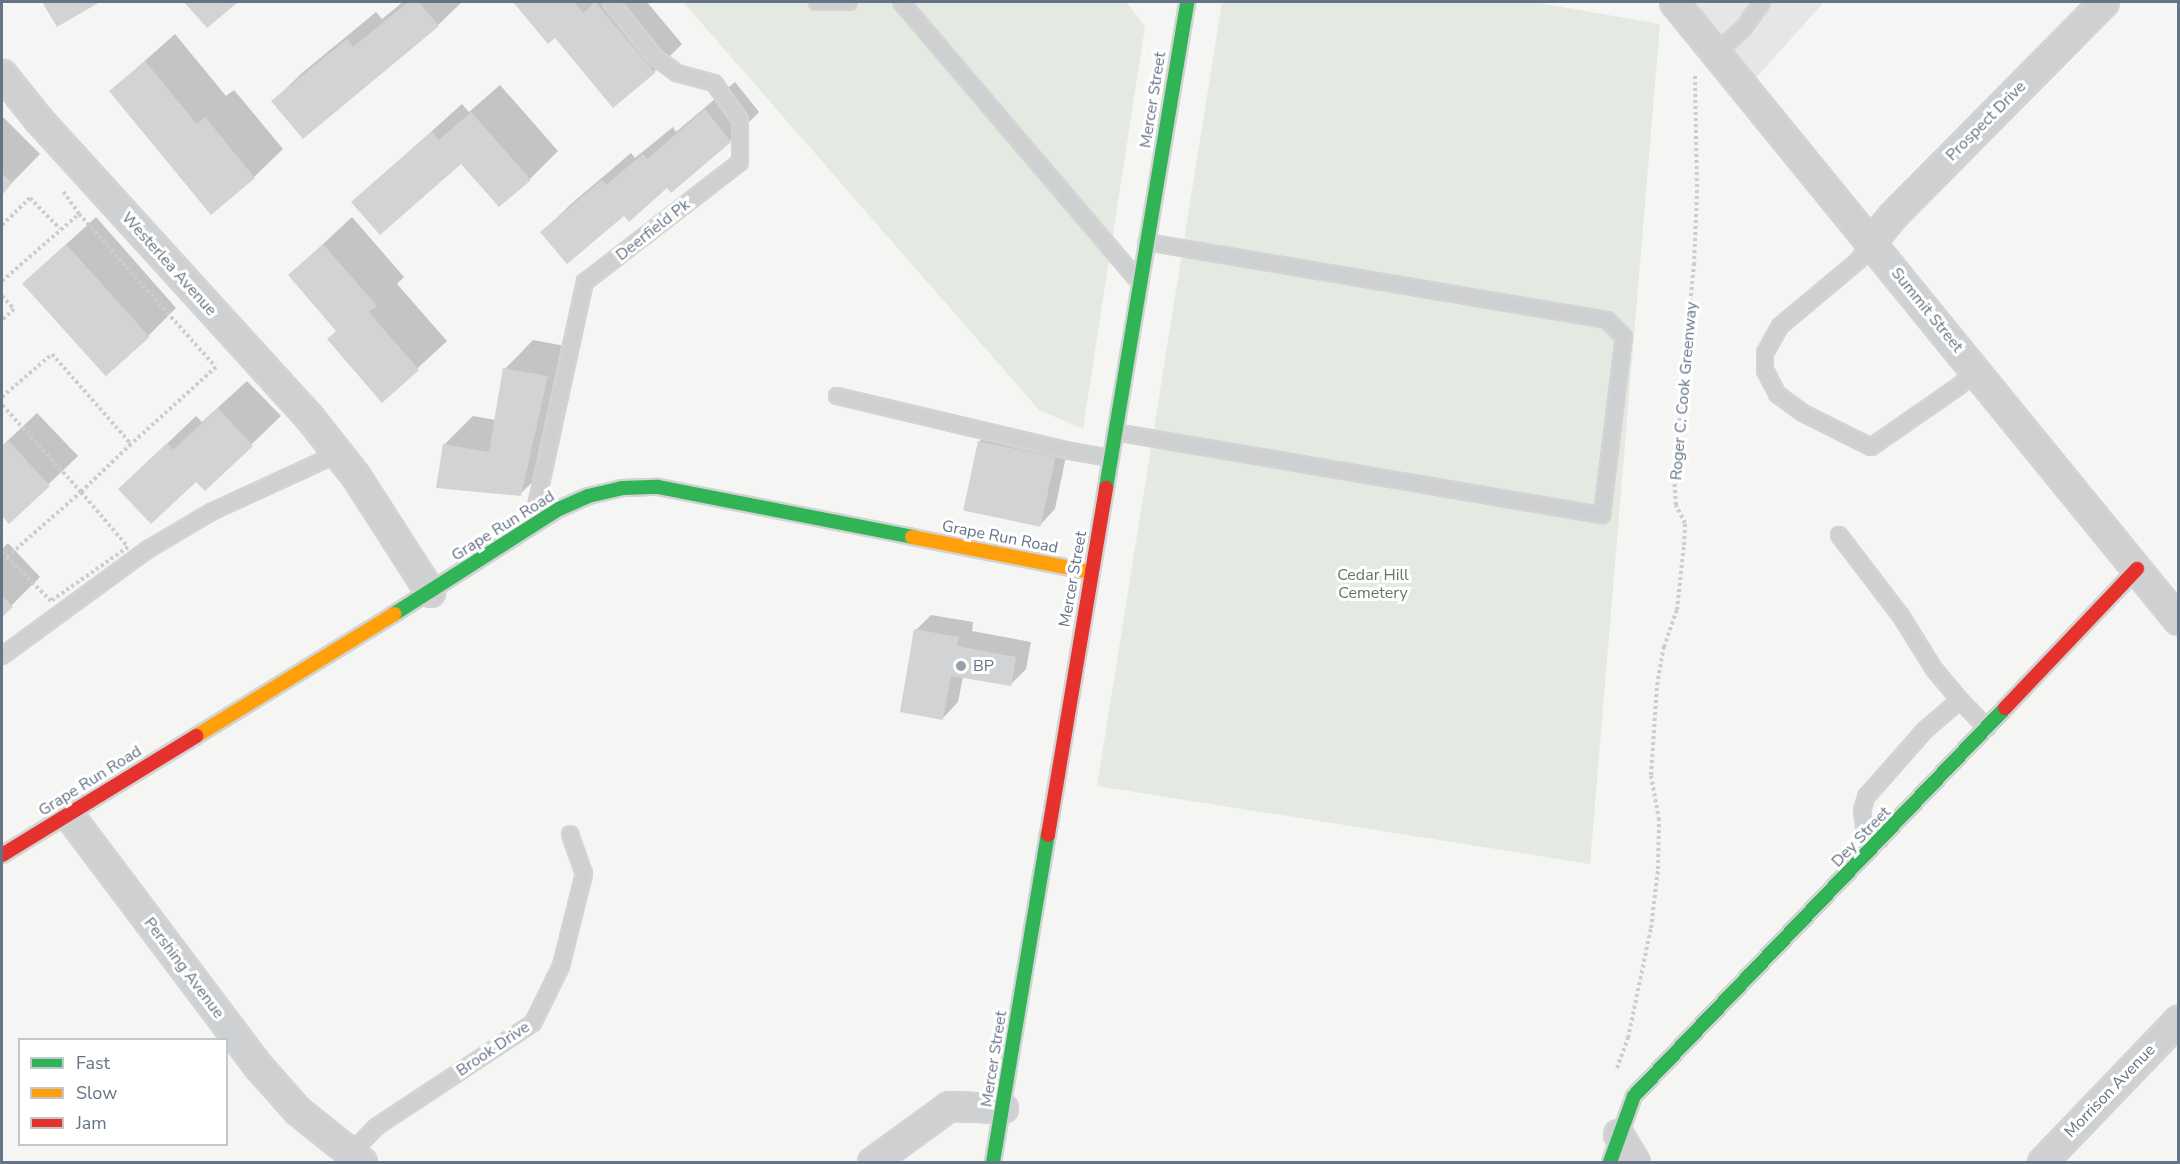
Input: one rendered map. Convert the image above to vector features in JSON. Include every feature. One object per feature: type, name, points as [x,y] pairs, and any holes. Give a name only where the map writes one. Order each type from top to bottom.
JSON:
[{"type":"street","name":"Mercer Street","points":[[993,1162],[1186,2]]},
{"type":"street","name":"Summit Street","points":[[1674,2],[2137,569],[2176,610]]},
{"type":"street","name":"Prospect Drive","points":[[1871,242],[1892,216],[2104,2]]},
{"type":"street","name":"Westerlea Avenue","points":[[2,74],[38,119],[283,388],[339,453],[430,592]]},
{"type":"street","name":"Grape Run Road","points":[[2,855],[430,592],[532,525],[588,496],[622,488],[658,487],[1091,572]]},
{"type":"street","name":"Dey Street","points":[[1610,1162],[1618,1134],[1634,1096],[1880,841],[2137,569]]},
{"type":"street","name":"Pershing Avenue","points":[[68,814],[258,1066],[298,1111],[356,1158]]},
{"type":"street","name":"Morrison Avenue","points":[[2042,1162],[2178,1020]]},
{"type":"street","points":[[872,1162],[949,1106],[1003,1108]]},
{"type":"street","points":[[1618,1134],[1635,1162]]},
{"type":"lane","name":"Deerfield Pk","points":[[532,525],[585,282],[740,162],[740,120],[714,83],[677,73],[655,57],[611,2]]},
{"type":"lane","points":[[817,2],[849,2]]},
{"type":"lane","points":[[901,2],[1140,282]]},
{"type":"lane","points":[[1708,43],[1743,29],[1762,2]]},
{"type":"lane","points":[[1114,432],[1602,515],[1624,337],[1607,321],[1147,242]]},
{"type":"lane","points":[[1871,242],[1859,260],[1780,326],[1765,353],[1765,370],[1777,394],[1803,413],[1871,447],[1959,386],[1976,370]]},
{"type":"lane","points":[[837,396],[1065,450],[1110,458]]},
{"type":"lane","points":[[2,656],[157,544],[211,512],[339,453]]},
{"type":"lane","points":[[1839,535],[1901,616],[1934,669],[1959,700],[1987,728]]},
{"type":"lane","points":[[1880,841],[1864,825],[1862,811],[1866,797],[1924,730],[1959,700]]},
{"type":"lane","name":"Brook Drive","points":[[356,1158],[376,1127],[533,1023],[561,966],[584,874],[570,834]]},
{"type":"path","name":"Roger C. Cook Greenway","points":[[1614,1077],[1640,987],[1652,928],[1658,869],[1659,820],[1650,776],[1657,685],[1664,647],[1677,610],[1684,545],[1685,523],[1676,505],[1674,475],[1694,265],[1697,193],[1694,86],[1708,43]]},
{"type":"path","points":[[7,557],[216,367],[79,214],[61,188]]},
{"type":"path","points":[[2,225],[30,198],[60,230]]},
{"type":"path","points":[[2,280],[79,214]]},
{"type":"path","points":[[2,296],[14,309],[2,320]]},
{"type":"path","points":[[2,397],[52,354],[131,444]]},
{"type":"path","points":[[2,405],[128,547],[51,601],[2,552]]},
{"type":"shaded area","points":[[1673,2],[1824,2],[1746,89]]},
{"type":"green space","points":[[683,2],[1126,2],[1145,27],[1083,429],[1039,410]]},
{"type":"green space","name":"Cedar Hill Cemetery","points":[[1222,2],[1533,2],[1660,24],[1590,864],[1097,786]]},
{"type":"building","points":[[42,2],[100,2],[57,27]]},
{"type":"building","points":[[184,2],[238,2],[207,28]]},
{"type":"building","points":[[408,2],[419,2],[439,26],[303,139],[271,101],[347,39],[353,47]]},
{"type":"building","points":[[513,2],[574,2],[583,13],[595,2],[655,73],[613,108],[555,38],[548,44]]},
{"type":"building","points":[[145,61],[197,124],[205,117],[255,178],[211,215],[109,91]]},
{"type":"building","points":[[705,109],[731,142],[671,193],[667,188],[629,222],[624,216],[567,264],[540,232],[602,180],[606,185],[643,154],[647,159]]},
{"type":"building","points":[[471,112],[531,180],[499,207],[461,164],[380,235],[351,202],[432,131],[439,140]]},
{"type":"building","points":[[2,173],[12,183],[2,195]]},
{"type":"building","points":[[66,244],[150,337],[106,376],[22,283]]},
{"type":"building","points":[[323,244],[377,306],[369,312],[419,370],[382,403],[327,339],[336,331],[288,275]]},
{"type":"building","points":[[503,368],[548,376],[521,496],[436,488],[443,444],[489,452]]},
{"type":"building","points":[[218,408],[253,446],[205,491],[196,482],[151,524],[118,489],[167,443],[173,450]]},
{"type":"building","points":[[8,440],[50,486],[9,524],[2,516],[2,446]]},
{"type":"building","points":[[978,441],[1055,457],[1041,527],[963,510]]},
{"type":"building","points":[[2,595],[13,607],[2,617]]},
{"type":"building","name":"BP","points":[[914,629],[959,637],[957,646],[1016,657],[1011,686],[951,676],[943,720],[900,712]]},
{"type":"traffic: fast","points":[[1106,488],[1187,2]]},
{"type":"traffic: fast","points":[[394,614],[559,509],[588,496],[622,488],[658,487],[912,537]]},
{"type":"traffic: fast","points":[[1610,1162],[1634,1096],[2005,708]]},
{"type":"traffic: fast","points":[[993,1162],[1048,835]]},
{"type":"traffic: slow","points":[[912,537],[1091,572]]},
{"type":"traffic: slow","points":[[196,736],[394,614]]},
{"type":"traffic: jam","points":[[1048,835],[1106,488]]},
{"type":"traffic: jam","points":[[2005,708],[2137,569]]},
{"type":"traffic: jam","points":[[2,855],[196,736]]},
{"type":"place","name":"BP","points":[[961,666]]}]
